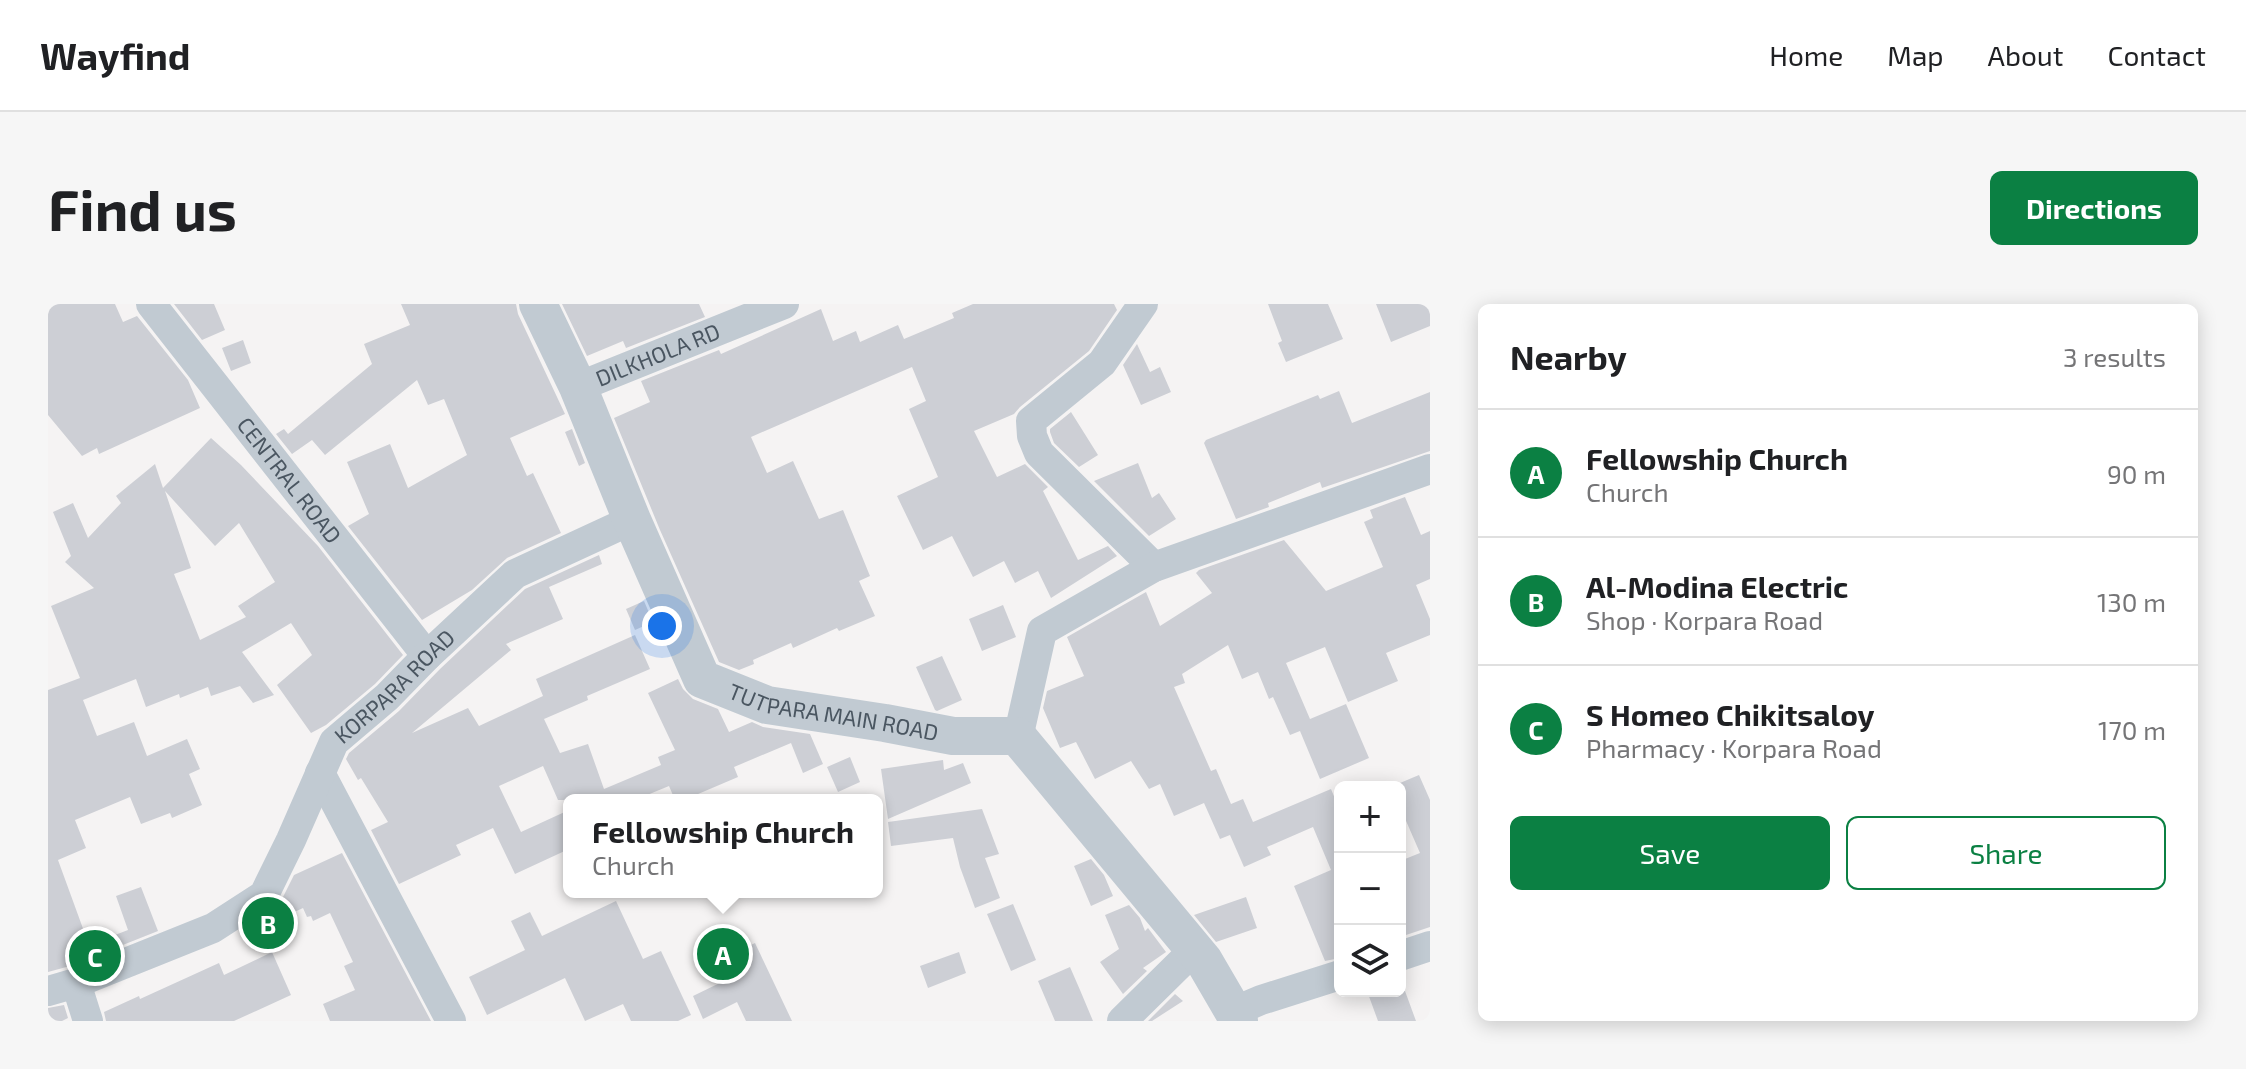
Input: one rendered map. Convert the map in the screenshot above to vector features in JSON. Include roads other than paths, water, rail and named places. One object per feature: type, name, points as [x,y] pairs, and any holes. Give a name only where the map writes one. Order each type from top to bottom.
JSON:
[{"type":"street","name":"CENTRAL ROAD","points":[[151,304],[427,656]]},
{"type":"street","name":"TUTPARA MAIN ROAD","points":[[538,304],[578,387],[702,679],[767,705],[953,736],[1018,738]]},
{"type":"street","name":"DILKHOLA RD","points":[[578,387],[784,304]]},
{"type":"street","points":[[1143,304],[1102,363],[1031,421],[1032,436],[1039,453],[1154,567]]},
{"type":"street","points":[[1334,977],[1261,1000],[1237,1016],[1195,949],[1018,738],[1042,631],[1154,567],[1430,469]]},
{"type":"street","name":"KORPARA ROAD","points":[[62,987],[213,928],[264,895],[334,742],[387,697],[515,574],[632,520]]},
{"type":"street","points":[[320,773],[451,1021]]},
{"type":"street","points":[[1406,954],[1430,946]]},
{"type":"street","points":[[1122,1021],[1195,949]]},
{"type":"street","points":[[62,987],[88,1021]]},
{"type":"place","name":"Al-Modina Electric","points":[[268,923]]},
{"type":"place","name":"Fellowship Church","points":[[723,954]]},
{"type":"place","name":"S Homeo Chikitsaloy","points":[[95,956]]}]
